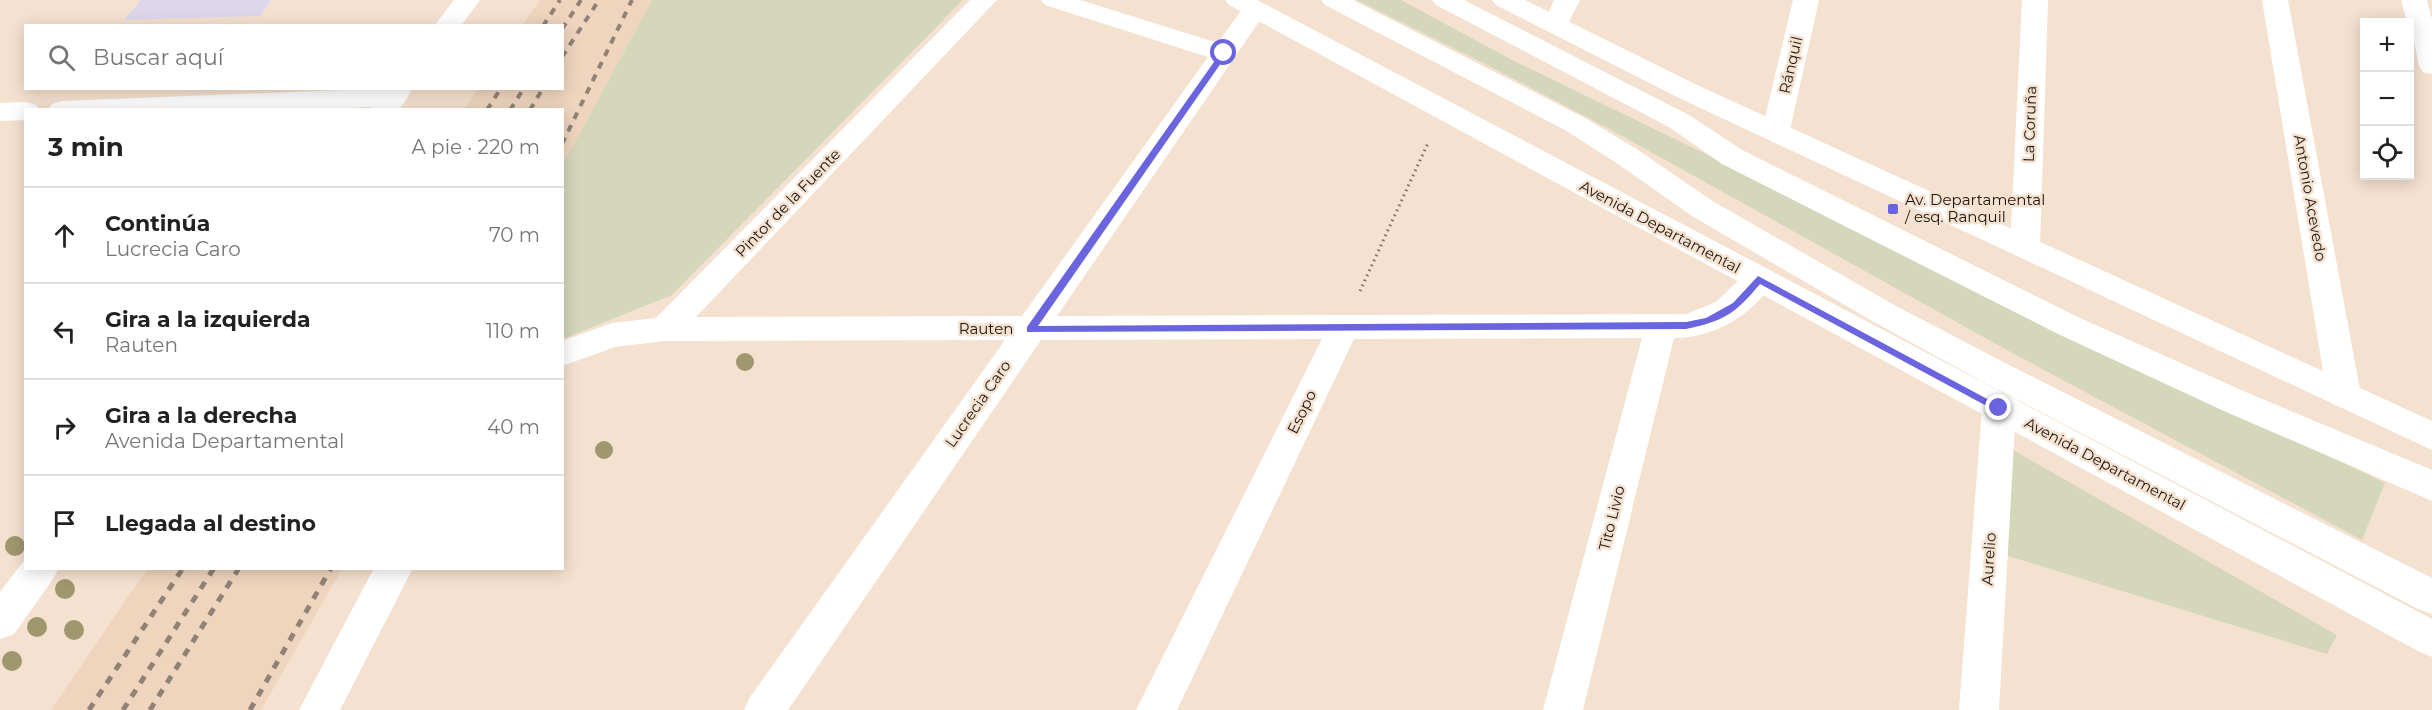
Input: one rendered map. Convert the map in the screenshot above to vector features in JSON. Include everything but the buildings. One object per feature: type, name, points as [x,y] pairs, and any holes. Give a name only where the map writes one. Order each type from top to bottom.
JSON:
[{"type":"street","points":[[449,24],[467,0]]},
{"type":"street","name":"Pintor de la Fuente","points":[[665,329],[984,0]]},
{"type":"street","points":[[1054,0],[1224,53]]},
{"type":"street","points":[[1334,0],[1575,124],[1628,157],[1703,209],[1895,319],[1997,374],[2432,597]]},
{"type":"street","points":[[1444,0],[1679,121],[1732,157],[2059,321],[2236,402],[2432,486]]},
{"type":"street","points":[[1505,0],[1562,13],[1687,91],[1776,130],[2432,436]]},
{"type":"street","name":"Ránquil","points":[[1776,130],[1806,0]]},
{"type":"street","name":"La Coruña","points":[[2025,247],[2035,0]]},
{"type":"street","name":"Antonio Acevedo","points":[[2276,0],[2344,395]]},
{"type":"street","points":[[2414,0],[2432,66]]},
{"type":"street","name":"Lucrecia Caro","points":[[764,710],[1224,53],[1246,5]]},
{"type":"street","name":"Avenida Departamental","points":[[1246,5],[2432,639]]},
{"type":"street","points":[[117,108],[393,98]]},
{"type":"street","points":[[0,112],[24,111]]},
{"type":"street","name":"Rauten","points":[[665,329],[1686,326],[1708,321],[1737,306],[1758,279]]},
{"type":"street","name":"Esopo","points":[[1156,710],[1344,327]]},
{"type":"street","name":"Tito Livio","points":[[1563,710],[1661,327]]},
{"type":"street","points":[[564,353],[612,335],[665,329]]},
{"type":"street","name":"Aurelio","points":[[1979,710],[1999,408]]},
{"type":"street","points":[[3,615],[38,570]]},
{"type":"street","points":[[319,710],[393,570]]},
{"type":"path","points":[[1344,327],[1443,111]]},
{"type":"shaded area","points":[[141,0],[271,0],[260,16],[124,20]]},
{"type":"shaded area","points":[[540,0],[652,0],[564,162],[564,108],[465,108],[477,90],[564,90],[564,24],[523,24]]},
{"type":"shaded area","points":[[146,570],[341,570],[261,710],[51,710]]},
{"type":"green space","points":[[652,0],[963,0],[672,295],[564,339],[564,162]]},
{"type":"green space","points":[[1357,0],[1401,0],[1514,61],[2385,483],[2362,540],[2005,349],[1613,131]]},
{"type":"green space","points":[[2006,446],[2337,635],[2327,654],[2002,554]]},
{"type":"railway","points":[[544,24],[560,0]]},
{"type":"railway","points":[[564,26],[581,0]]},
{"type":"railway","points":[[564,54],[599,0]]},
{"type":"railway","points":[[564,140],[632,0]]},
{"type":"railway","points":[[488,108],[500,90]]},
{"type":"railway","points":[[511,108],[523,90]]},
{"type":"railway","points":[[531,108],[542,90]]},
{"type":"railway","points":[[89,710],[182,570]]},
{"type":"railway","points":[[123,710],[213,570]]},
{"type":"railway","points":[[150,710],[238,570]]},
{"type":"railway","points":[[250,710],[330,570]]},
{"type":"place","name":"Av. Departamental / esq. Ranquil","points":[[1893,209]]},
{"type":"route","points":[[1224,53],[1030,329],[1686,326],[1708,321],[1737,306],[1758,279],[1999,408]]}]
